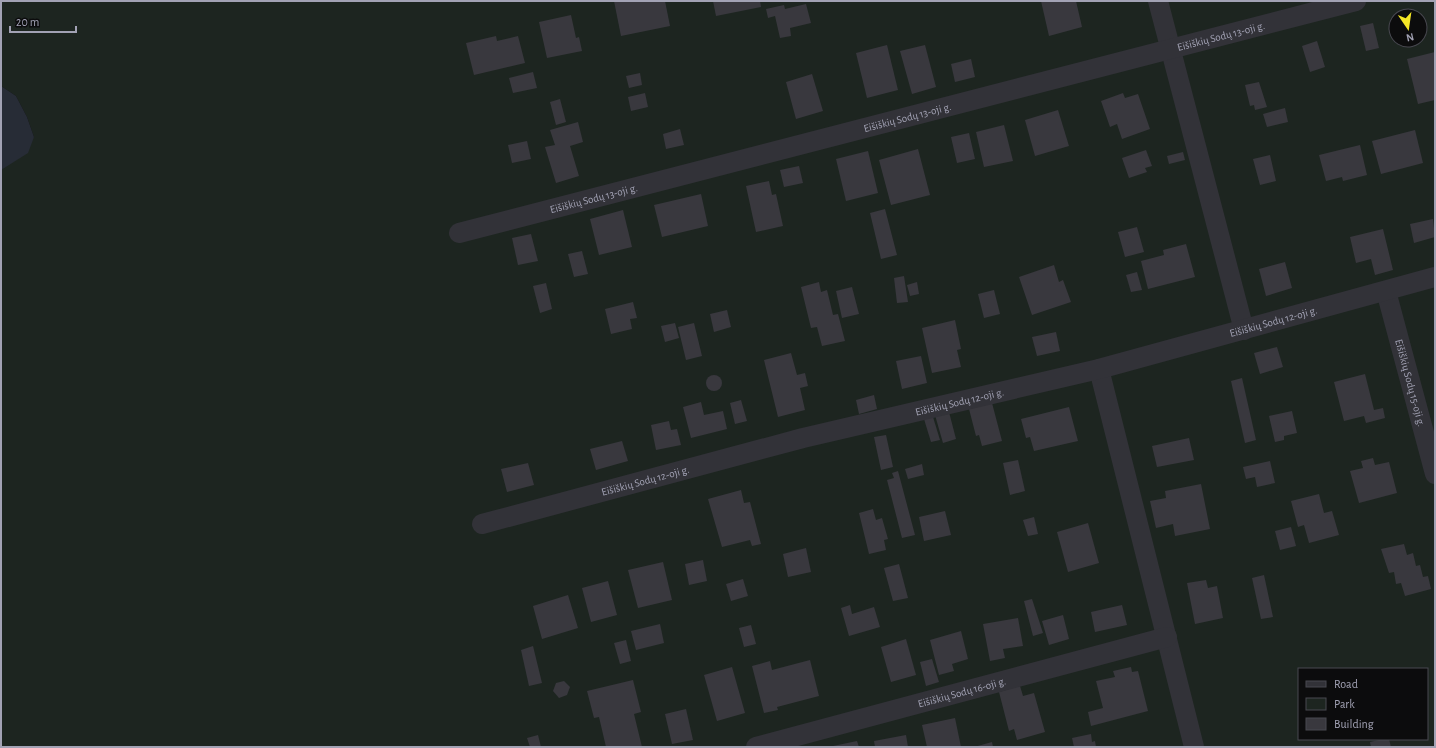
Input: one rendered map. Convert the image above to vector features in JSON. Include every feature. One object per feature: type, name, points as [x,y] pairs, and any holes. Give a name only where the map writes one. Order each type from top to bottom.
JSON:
[{"type":"street","points":[[1158,1],[1244,330]]},
{"type":"street","name":"Eišiškių Sodų 13-oji g.","points":[[459,233],[1356,1]]},
{"type":"street","name":"Eišiškių Sodų 12-oji g.","points":[[482,524],[803,438],[1099,368],[1244,330],[1435,277]]},
{"type":"street","name":"Eišiškių Sodų 15-oji g.","points":[[1386,291],[1435,474]]},
{"type":"street","points":[[1099,368],[1194,747]]},
{"type":"street","name":"Eišiškių Sodų 16-oji g.","points":[[756,747],[1167,637]]},
{"type":"green space","points":[[1,1],[1435,1],[1435,747],[1,747],[1,170],[34,137],[27,117],[16,96],[1,86]]},
{"type":"shaded area","points":[[1,86],[16,96],[27,117],[34,137],[28,153],[1,170]]},
{"type":"building","points":[[614,1],[665,1],[670,26],[621,36]]},
{"type":"building","points":[[713,1],[760,1],[761,7],[716,16]]},
{"type":"building","points":[[1041,1],[1076,1],[1082,27],[1049,36]]},
{"type":"building","points":[[806,4],[811,23],[790,28],[791,36],[780,38],[775,16],[768,18],[766,9],[784,5],[785,9]]},
{"type":"building","points":[[571,15],[576,38],[579,37],[582,51],[547,58],[539,22]]},
{"type":"building","points":[[1373,23],[1379,48],[1366,51],[1360,26]]},
{"type":"building","points":[[496,36],[497,41],[518,36],[525,63],[474,75],[466,43]]},
{"type":"building","points":[[1317,41],[1325,67],[1310,72],[1302,46]]},
{"type":"building","points":[[887,45],[898,90],[867,98],[856,53]]},
{"type":"building","points":[[925,45],[936,87],[912,94],[900,51]]},
{"type":"building","points":[[1435,52],[1435,100],[1418,104],[1407,59]]},
{"type":"building","points":[[971,59],[975,77],[955,82],[951,64]]},
{"type":"building","points":[[533,72],[537,88],[513,93],[509,78]]},
{"type":"building","points":[[640,73],[642,85],[629,88],[626,76]]},
{"type":"building","points":[[812,74],[823,111],[796,119],[786,82]]},
{"type":"building","points":[[1259,82],[1267,107],[1255,110],[1254,105],[1250,106],[1245,85]]},
{"type":"building","points":[[645,93],[648,107],[631,111],[628,97]]},
{"type":"building","points":[[1123,93],[1125,98],[1138,94],[1150,129],[1122,139],[1117,124],[1110,127],[1101,101]]},
{"type":"building","points":[[560,99],[566,122],[556,125],[550,102]]},
{"type":"building","points":[[1285,108],[1288,122],[1267,127],[1263,114]]},
{"type":"building","points":[[1058,110],[1069,146],[1035,156],[1025,120]]},
{"type":"building","points":[[578,122],[583,142],[570,146],[579,176],[556,183],[545,147],[555,145],[550,130]]},
{"type":"building","points":[[1004,125],[1013,161],[984,167],[976,132]]},
{"type":"building","points":[[680,129],[684,145],[666,149],[663,134]]},
{"type":"building","points":[[1415,130],[1423,163],[1381,174],[1372,141]]},
{"type":"building","points":[[969,133],[975,159],[957,163],[951,137]]},
{"type":"building","points":[[527,141],[531,159],[512,163],[508,145]]},
{"type":"building","points":[[1360,145],[1367,175],[1343,181],[1342,177],[1326,181],[1319,155]]},
{"type":"building","points":[[918,149],[930,195],[891,205],[879,160]]},
{"type":"building","points":[[1146,150],[1152,166],[1145,168],[1147,172],[1129,178],[1122,158]]},
{"type":"building","points":[[868,151],[878,193],[846,201],[836,159]]},
{"type":"building","points":[[1183,152],[1185,160],[1169,164],[1167,156]]},
{"type":"building","points":[[1270,155],[1276,181],[1260,185],[1253,159]]},
{"type":"building","points":[[799,166],[803,183],[784,187],[780,170]]},
{"type":"building","points":[[769,181],[772,195],[776,194],[783,226],[756,232],[746,186]]},
{"type":"building","points":[[701,194],[708,226],[662,237],[654,205]]},
{"type":"building","points":[[885,209],[897,255],[881,259],[870,213]]},
{"type":"building","points":[[623,210],[632,247],[599,255],[590,219]]},
{"type":"building","points":[[1433,219],[1435,237],[1414,243],[1410,224]]},
{"type":"building","points":[[1137,227],[1144,252],[1125,257],[1118,232]]},
{"type":"building","points":[[1383,229],[1393,270],[1375,275],[1371,259],[1356,263],[1350,237]]},
{"type":"building","points":[[531,234],[538,261],[518,265],[512,238]]},
{"type":"building","points":[[1186,244],[1195,277],[1148,289],[1141,261],[1164,255],[1163,250]]},
{"type":"building","points":[[582,251],[588,274],[574,277],[568,254]]},
{"type":"building","points":[[1285,262],[1292,288],[1266,296],[1259,269]]},
{"type":"building","points":[[1054,265],[1059,282],[1063,280],[1071,302],[1032,315],[1019,277]]},
{"type":"building","points":[[1137,272],[1142,290],[1131,292],[1126,275]]},
{"type":"building","points":[[904,276],[908,302],[897,303],[894,278]]},
{"type":"building","points":[[819,282],[821,292],[827,290],[833,315],[838,314],[845,341],[822,346],[817,327],[811,328],[801,287]]},
{"type":"building","points":[[917,282],[919,294],[910,296],[907,285]]},
{"type":"building","points":[[546,283],[552,309],[540,313],[533,286]]},
{"type":"building","points":[[852,287],[859,314],[842,318],[836,291]]},
{"type":"building","points":[[994,290],[1000,314],[984,318],[978,294]]},
{"type":"building","points":[[633,302],[637,318],[630,319],[632,329],[611,334],[605,309]]},
{"type":"building","points":[[727,310],[731,327],[714,332],[710,314]]},
{"type":"building","points":[[955,320],[961,349],[957,350],[961,367],[932,373],[922,328]]},
{"type":"building","points":[[675,323],[679,338],[665,342],[661,326]]},
{"type":"building","points":[[694,323],[702,356],[686,360],[678,327]]},
{"type":"building","points":[[1056,332],[1060,351],[1037,356],[1032,337]]},
{"type":"building","points":[[1277,347],[1283,367],[1260,374],[1254,353]]},
{"type":"building","points":[[791,353],[797,375],[805,373],[808,386],[800,388],[805,410],[778,417],[764,360]]},
{"type":"building","points":[[921,356],[927,383],[902,389],[896,361]]},
{"type":"building","points":[[1365,374],[1374,410],[1383,408],[1385,418],[1366,423],[1364,416],[1344,421],[1334,382]]},
{"type":"building","points":[[714,375],[720,377],[722,383],[720,389],[714,391],[708,389],[706,383],[708,377]]},
{"type":"building","points":[[1242,378],[1256,440],[1245,443],[1231,381]]},
{"type":"building","points":[[874,395],[877,409],[859,414],[856,400]]},
{"type":"building","points":[[741,400],[747,421],[735,424],[730,403]]},
{"type":"building","points":[[701,402],[704,415],[723,411],[727,429],[691,438],[683,407]]},
{"type":"building","points":[[992,403],[1002,441],[982,446],[979,435],[976,436],[969,409]]},
{"type":"building","points":[[1069,407],[1078,441],[1034,451],[1030,437],[1026,438],[1021,419]]},
{"type":"building","points":[[1292,411],[1297,433],[1284,436],[1284,440],[1275,442],[1269,416]]},
{"type":"building","points":[[949,412],[956,439],[943,443],[935,415]]},
{"type":"building","points":[[933,417],[940,440],[931,442],[924,419]]},
{"type":"building","points":[[669,421],[671,430],[677,429],[681,445],[656,450],[651,425]]},
{"type":"building","points":[[886,435],[893,467],[881,470],[874,437]]},
{"type":"building","points":[[1189,438],[1194,460],[1157,467],[1152,446]]},
{"type":"building","points":[[622,441],[628,461],[596,470],[590,449]]},
{"type":"building","points":[[1373,458],[1375,465],[1389,462],[1397,493],[1359,503],[1350,471],[1363,468],[1361,461]]},
{"type":"building","points":[[1018,460],[1025,491],[1010,495],[1003,463]]},
{"type":"building","points":[[1270,461],[1275,483],[1257,487],[1255,477],[1246,479],[1243,467]]},
{"type":"building","points":[[528,463],[534,485],[507,492],[501,469]]},
{"type":"building","points":[[922,464],[924,475],[908,479],[905,469]]},
{"type":"building","points":[[898,471],[915,535],[902,538],[887,480],[894,478],[892,473]]},
{"type":"building","points":[[1201,484],[1210,529],[1175,536],[1173,524],[1156,528],[1150,501],[1166,498],[1165,491]]},
{"type":"building","points":[[741,490],[744,503],[750,502],[761,544],[752,546],[750,540],[722,547],[708,499]]},
{"type":"building","points":[[1319,494],[1324,513],[1332,511],[1339,535],[1309,543],[1304,525],[1298,527],[1291,501]]},
{"type":"building","points":[[873,509],[876,520],[882,518],[888,539],[884,540],[886,550],[869,554],[859,513]]},
{"type":"building","points":[[945,511],[951,535],[924,541],[919,517]]},
{"type":"building","points":[[1034,517],[1038,534],[1028,536],[1023,520]]},
{"type":"building","points":[[1088,523],[1099,563],[1068,572],[1057,532]]},
{"type":"building","points":[[1291,527],[1296,546],[1280,550],[1275,531]]},
{"type":"building","points":[[1404,544],[1407,555],[1413,553],[1416,566],[1420,565],[1423,577],[1428,576],[1431,589],[1405,596],[1401,583],[1396,584],[1394,572],[1389,573],[1381,549]]},
{"type":"building","points":[[806,548],[811,572],[788,577],[783,554]]},
{"type":"building","points":[[703,560],[707,581],[689,585],[685,564]]},
{"type":"building","points":[[663,562],[672,600],[638,608],[628,570]]},
{"type":"building","points":[[899,564],[908,598],[893,601],[884,568]]},
{"type":"building","points":[[1264,575],[1273,617],[1261,619],[1252,578]]},
{"type":"building","points":[[743,579],[748,596],[731,601],[726,584]]},
{"type":"building","points":[[1206,580],[1208,588],[1217,586],[1223,618],[1195,624],[1187,583]]},
{"type":"building","points":[[608,581],[617,615],[591,622],[582,588]]},
{"type":"building","points":[[568,595],[578,628],[542,639],[533,606]]},
{"type":"building","points":[[1032,599],[1043,633],[1033,636],[1024,601]]},
{"type":"building","points":[[850,605],[852,614],[874,607],[880,627],[849,636],[841,608]]},
{"type":"building","points":[[1122,605],[1127,625],[1095,632],[1091,612]]},
{"type":"building","points":[[1063,615],[1069,639],[1049,645],[1042,621]]},
{"type":"building","points":[[1018,618],[1023,646],[1003,649],[1005,658],[990,661],[983,624]]},
{"type":"building","points":[[660,624],[664,643],[636,650],[631,631]]},
{"type":"building","points":[[751,625],[756,644],[744,647],[739,628]]},
{"type":"building","points":[[961,631],[968,659],[952,664],[954,671],[939,675],[930,640]]},
{"type":"building","points":[[906,639],[916,675],[891,682],[881,647]]},
{"type":"building","points":[[626,640],[631,661],[620,664],[614,643]]},
{"type":"building","points":[[533,646],[542,683],[529,686],[521,650]]},
{"type":"building","points":[[932,659],[939,682],[926,686],[920,662]]},
{"type":"building","points":[[810,660],[819,696],[777,707],[778,710],[764,713],[752,666],[770,661],[772,670]]},
{"type":"building","points":[[732,667],[745,713],[717,721],[704,675]]},
{"type":"building","points":[[1131,667],[1132,672],[1138,671],[1148,711],[1091,726],[1088,712],[1103,708],[1096,681],[1115,677],[1113,671]]},
{"type":"building","points":[[633,680],[641,712],[634,714],[642,747],[606,747],[599,717],[594,718],[587,691]]},
{"type":"building","points":[[564,681],[570,687],[567,695],[559,698],[553,691],[556,683]]},
{"type":"building","points":[[1020,686],[1023,696],[1034,693],[1045,732],[1017,740],[1014,729],[1009,731],[999,692]]},
{"type":"building","points":[[686,709],[693,740],[672,744],[665,714]]},
{"type":"building","points":[[955,718],[961,747],[927,747],[922,725]]},
{"type":"building","points":[[1091,734],[1092,742],[1095,741],[1096,747],[1074,747],[1072,738]]},
{"type":"building","points":[[538,735],[541,747],[530,747],[527,738]]},
{"type":"building","points":[[906,735],[908,747],[875,747],[874,741]]},
{"type":"building","points":[[1389,740],[1391,747],[1371,747],[1370,742]]},
{"type":"building","points":[[857,741],[859,747],[833,747],[833,746]]},
{"type":"building","points":[[992,742],[993,747],[974,747]]}]
